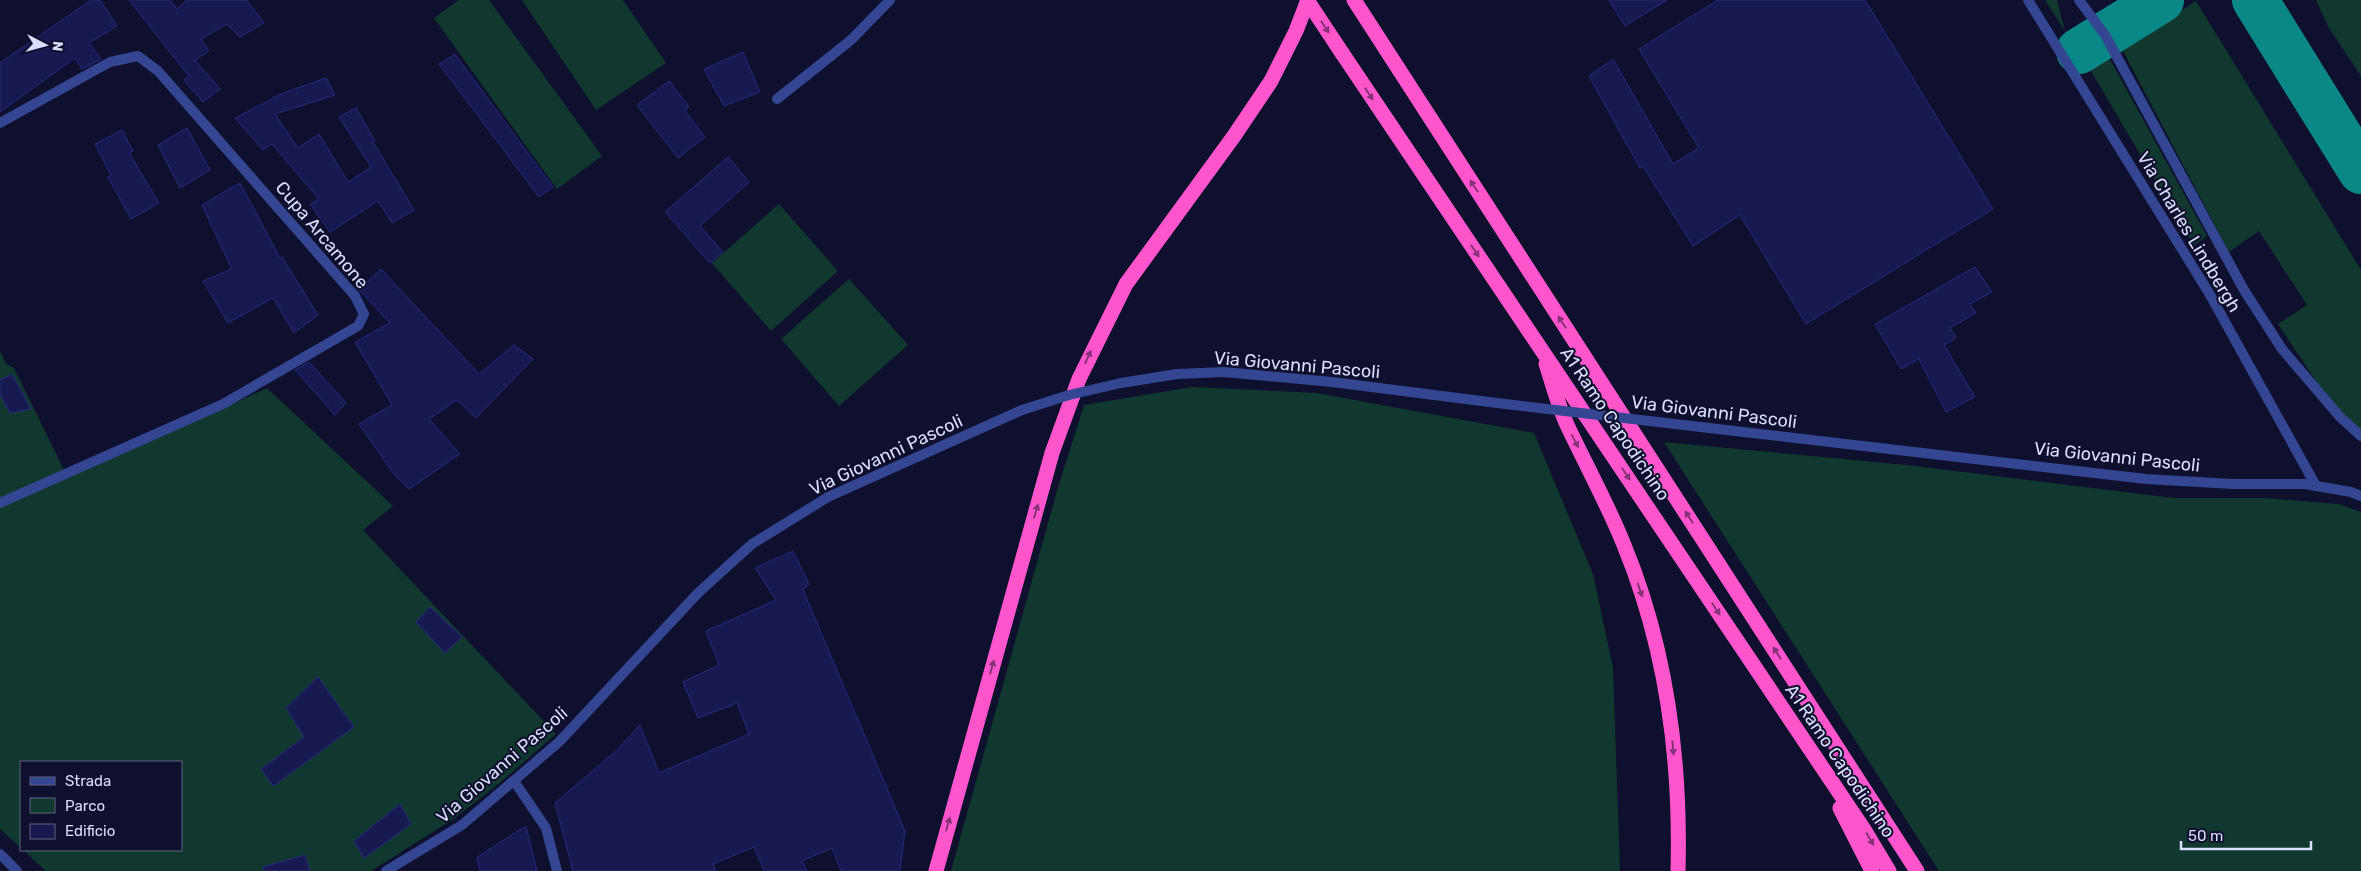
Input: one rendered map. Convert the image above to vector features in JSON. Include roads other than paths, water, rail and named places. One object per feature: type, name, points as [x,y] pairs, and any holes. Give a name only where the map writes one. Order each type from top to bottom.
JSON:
[{"type":"highway","name":"A1 Ramo Capodichino","points":[[1308,0],[1813,755],[1866,831],[1890,871]]},
{"type":"highway","points":[[936,871],[1052,453],[1078,380],[1126,284],[1234,136],[1270,81],[1296,31],[1308,0]]},
{"type":"highway","name":"A1 Ramo Capodichino","points":[[1355,2],[1917,871]]},
{"type":"highway","points":[[1540,346],[1568,427],[1600,488],[1625,546],[1650,620],[1662,670],[1672,730],[1677,796],[1678,871]]},
{"type":"highway","points":[[1813,755],[1872,871]]},
{"type":"street","points":[[777,99],[851,40],[890,0]]},
{"type":"street","name":"Via Charles Lindbergh","points":[[2028,0],[2209,293],[2316,486]]},
{"type":"street","points":[[2079,0],[2105,35],[2244,290],[2282,349],[2340,417],[2361,436]]},
{"type":"street","name":"Cupa Arcamone","points":[[0,123],[110,62],[138,56],[158,70],[286,216],[355,296],[364,314],[358,326],[223,404],[0,503]]},
{"type":"street","name":"Via Giovanni Pascoli","points":[[386,871],[462,825],[559,742],[698,593],[752,544],[828,497],[1022,410],[1069,395],[1121,383],[1176,374],[1224,372],[1332,382],[2156,480],[2316,486],[2351,492],[2361,496]]},
{"type":"street","points":[[514,781],[546,828],[557,871]]},
{"type":"street","points":[[0,854],[16,871]]}]
